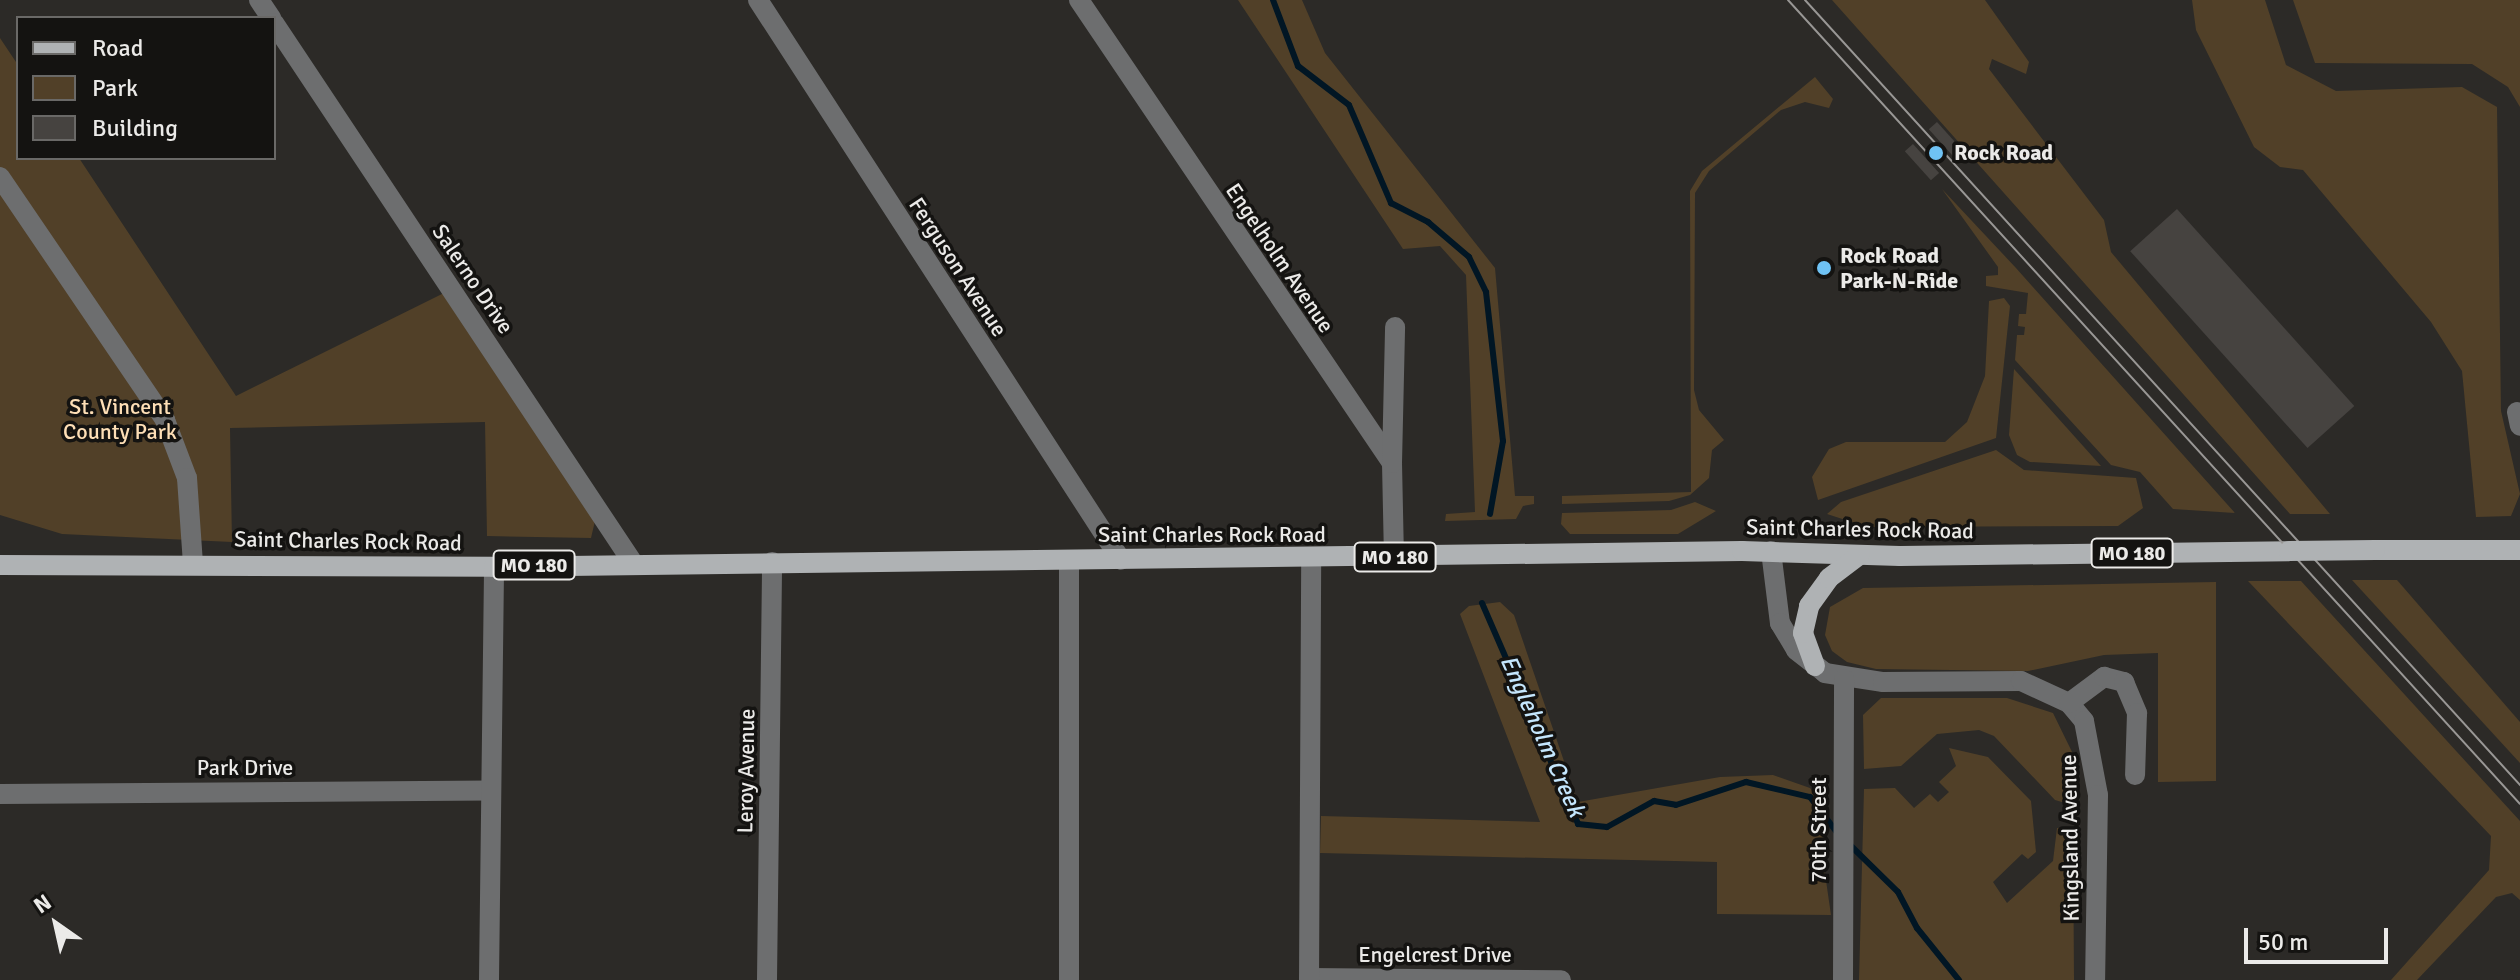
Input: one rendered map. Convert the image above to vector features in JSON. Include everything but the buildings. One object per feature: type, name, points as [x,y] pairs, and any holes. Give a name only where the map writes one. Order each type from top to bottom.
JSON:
[{"type":"main road","name":"Saint Charles Rock Road","points":[[0,565],[193,563],[494,567],[1771,551],[1859,555],[2520,550]]},
{"type":"main road","points":[[1815,666],[1803,633],[1809,606],[1829,578],[1859,555]]},
{"type":"street","name":"Ferguson Avenue","points":[[758,0],[1121,560]]},
{"type":"street","name":"Engelholm Avenue","points":[[1079,0],[1392,463]]},
{"type":"street","name":"Salerno Drive","points":[[276,26],[633,563]]},
{"type":"street","points":[[0,177],[165,420],[187,478],[193,563]]},
{"type":"street","points":[[1394,557],[1392,463],[1395,327]]},
{"type":"street","points":[[1771,551],[1780,623],[1815,666],[1844,679],[2021,681],[2069,703],[2104,677],[2124,682],[2137,713],[2135,775]]},
{"type":"street","points":[[1309,979],[1311,558]]},
{"type":"street","points":[[1069,560],[1069,980]]},
{"type":"street","name":"Leroy Avenue","points":[[767,980],[772,562]]},
{"type":"street","points":[[489,980],[494,567]]},
{"type":"street","name":"70th Street","points":[[1843,980],[1844,679]]},
{"type":"street","name":"Kingsland Avenue","points":[[2069,703],[2084,721],[2097,765],[2095,980]]},
{"type":"street","name":"Park Drive","points":[[0,794],[490,791]]},
{"type":"street","name":"Engelcrest Drive","points":[[1309,979],[1561,980]]},
{"type":"green space","points":[[1238,0],[1302,0],[1325,53],[1495,268],[1515,496],[1534,496],[1534,504],[1523,506],[1516,519],[1445,521],[1446,514],[1475,512],[1466,275],[1440,246],[1403,249]]},
{"type":"green space","points":[[1832,0],[1985,0],[2029,62],[2026,74],[1992,59],[1989,69],[2104,220],[2111,252],[2330,514],[2290,514]]},
{"type":"green space","points":[[2192,0],[2265,0],[2286,65],[2336,91],[2462,87],[2497,107],[2501,411],[2520,494],[2511,516],[2476,517],[2462,371],[2431,322],[2303,170],[2280,167],[2254,147],[2196,30]]},
{"type":"green space","points":[[2293,0],[2520,0],[2520,107],[2508,87],[2472,64],[2315,63]]},
{"type":"green space","name":"St. Vincent County Park","points":[[0,38],[16,62],[16,160],[80,160],[236,396],[444,293],[595,521],[591,538],[487,536],[485,422],[230,428],[232,542],[62,534],[0,515]]},
{"type":"green space","points":[[1815,77],[1833,99],[1829,108],[1805,102],[1781,110],[1709,171],[1695,193],[1694,390],[1699,410],[1724,440],[1712,450],[1709,478],[1690,495],[1669,501],[1562,504],[1562,496],[1691,492],[1690,191],[1702,171]]},
{"type":"green space","points":[[1942,189],[2235,513],[2173,509],[2140,472],[2111,465],[2015,360],[2017,335],[2024,335],[2025,327],[2018,326],[2019,314],[2026,314],[2028,293],[1986,286],[1986,276],[1998,275],[1998,267]]},
{"type":"green space","points":[[2004,298],[2010,306],[1996,438],[1818,500],[1812,477],[1829,449],[1846,442],[1945,442],[1967,422],[1985,376],[1989,301]]},
{"type":"green space","points":[[2014,369],[2101,466],[2030,462],[2017,455],[2009,435]]},
{"type":"green space","points":[[1996,450],[2024,470],[2136,478],[2143,508],[2118,526],[1867,527],[1827,514],[1841,502]]},
{"type":"green space","points":[[1695,502],[1716,511],[1678,534],[1570,534],[1561,524],[1562,513],[1671,510]]},
{"type":"green space","points":[[2352,580],[2397,580],[2520,722],[2520,763]]},
{"type":"green space","points":[[2248,581],[2301,581],[2520,821],[2520,900],[2512,893],[2496,897],[2417,980],[2391,980],[2489,870],[2491,836]]},
{"type":"green space","points":[[2216,582],[2216,781],[2158,782],[2158,653],[2104,655],[2028,671],[1876,669],[1847,662],[1832,651],[1825,635],[1830,607],[1863,588]]},
{"type":"green space","points":[[1500,602],[1514,615],[1578,802],[1720,777],[1773,775],[1810,788],[1824,804],[1822,853],[1831,915],[1717,914],[1717,862],[1320,853],[1321,816],[1540,822],[1460,614],[1469,606]]},
{"type":"green space","points":[[1881,698],[2007,698],[2053,713],[2074,756],[2072,805],[2055,800],[1994,736],[1979,730],[1937,734],[1901,766],[1864,769],[1863,715]]},
{"type":"green space","points":[[1949,748],[1988,757],[2031,801],[2036,852],[2028,859],[2022,854],[1993,882],[2007,903],[2053,861],[2057,828],[2073,827],[2074,980],[1859,980],[1864,789],[1895,788],[1914,808],[1930,794],[1938,802],[1949,792],[1939,782],[1956,766]]},
{"type":"waterway","name":"Engleholm Creek","points":[[1273,0],[1298,66],[1349,105],[1391,203],[1428,222],[1469,257],[1486,292],[1503,441],[1490,514]]},
{"type":"waterway","name":"Engleholm Creek","points":[[1482,603],[1578,824],[1607,827],[1654,801],[1676,805],[1746,782],[1810,797],[1839,835]]},
{"type":"waterway","name":"Engleholm Creek","points":[[1850,845],[1898,892],[1917,928],[1959,980]]},
{"type":"tram line","points":[[1788,0],[2520,804]]},
{"type":"tram line","points":[[1805,0],[2520,785]]},
{"type":"place","name":"Rock Road","points":[[1936,153]]},
{"type":"place","name":"Rock Road Park-N-Ride","points":[[1824,268]]}]
